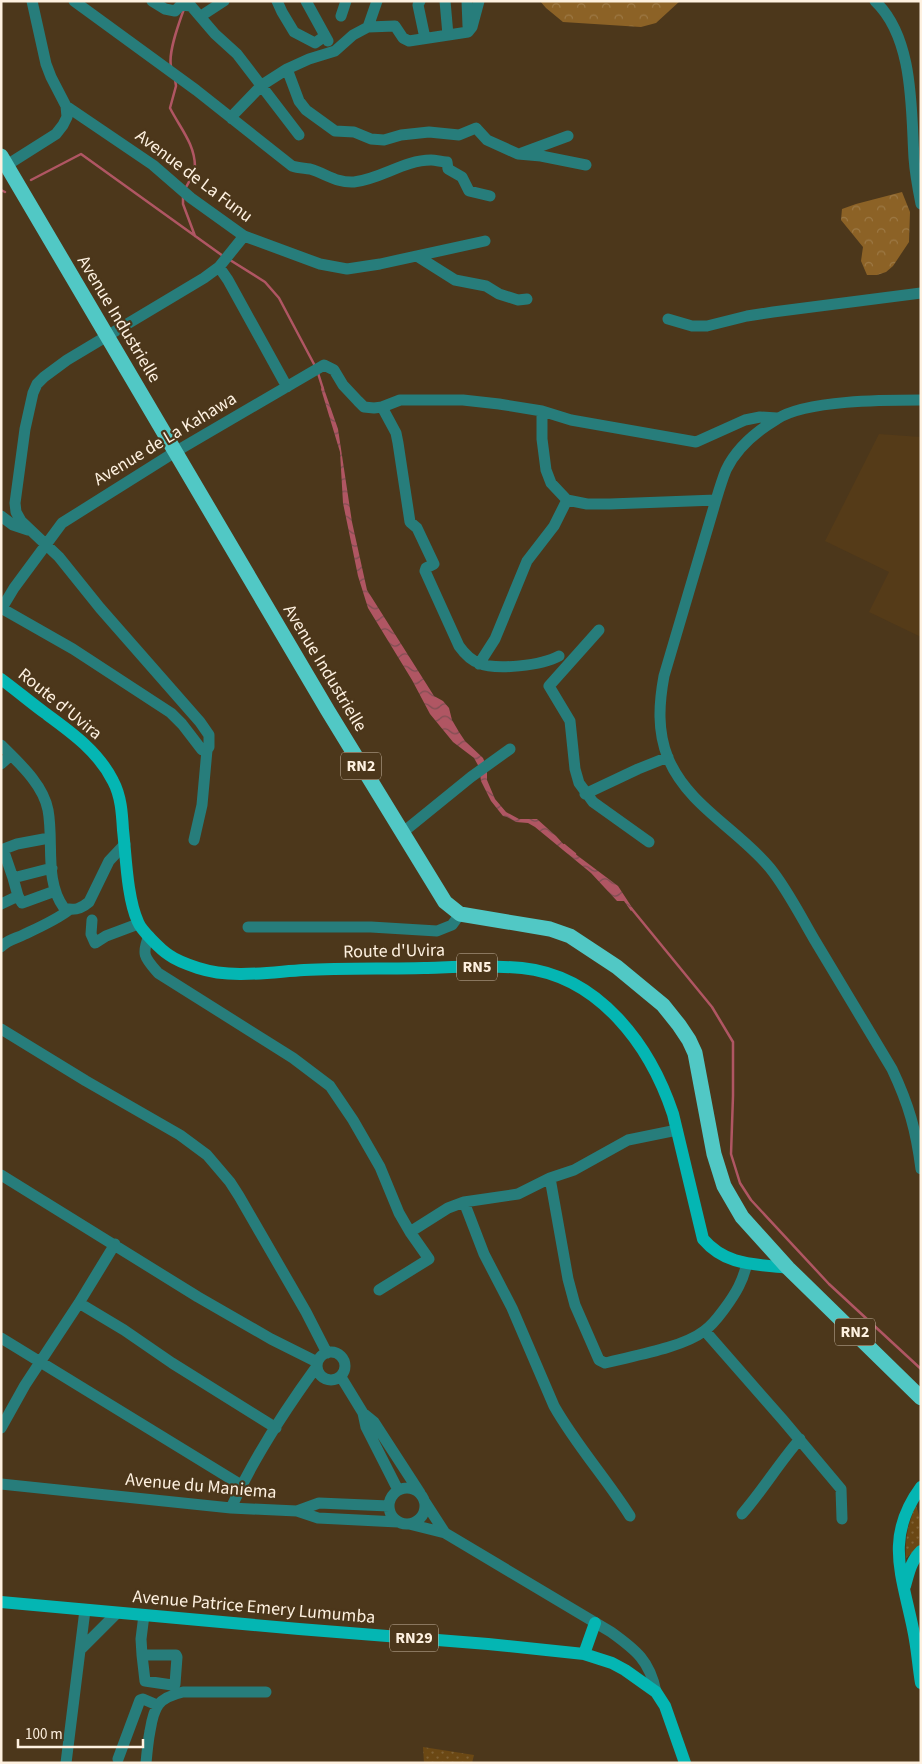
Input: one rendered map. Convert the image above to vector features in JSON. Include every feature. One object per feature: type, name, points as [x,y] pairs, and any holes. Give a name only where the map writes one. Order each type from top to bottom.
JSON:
[{"type":"highway","name":"Avenue Industrielle","points":[[4,160],[402,834],[445,902],[460,914]]},
{"type":"highway","name":"RN2","points":[[460,914],[550,930],[570,936],[617,967],[671,1013],[690,1040],[695,1053],[714,1154],[724,1186],[742,1217],[788,1268],[921,1398]]},
{"type":"main road","name":"Route d'Uvira","points":[[1,678],[74,734],[92,752],[112,779],[121,805],[131,898],[138,924],[169,955],[199,968],[216,972],[252,974],[307,970],[473,967],[523,968],[556,976],[585,991],[607,1006],[638,1042],[650,1060],[662,1086],[677,1130],[703,1239],[716,1253],[725,1258],[788,1268]]},
{"type":"main road","points":[[921,1487],[908,1506],[898,1543],[898,1559],[914,1632],[921,1682]]},
{"type":"main road","points":[[904,1590],[910,1566],[914,1558],[921,1551]]},
{"type":"main road","name":"Avenue Patrice Emery Lumumba","points":[[1,1602],[584,1654],[612,1663],[656,1692],[665,1706],[685,1763]]},
{"type":"main road","points":[[584,1654],[595,1623]]},
{"type":"street","points":[[4,160],[56,134],[67,117],[66,106],[46,64],[32,1]]},
{"type":"street","points":[[74,1],[173,74],[292,166],[308,168],[336,181],[356,182],[411,164],[432,160],[447,162],[448,168],[462,177],[469,191],[490,196]]},
{"type":"street","points":[[152,1],[165,9],[174,11],[185,4],[201,16],[215,34],[237,54],[299,135]]},
{"type":"street","points":[[201,16],[224,1]]},
{"type":"street","points":[[277,1],[296,34],[315,42],[325,36]]},
{"type":"street","points":[[306,1],[335,51]]},
{"type":"street","points":[[341,16],[346,1]]},
{"type":"street","points":[[368,26],[377,1]]},
{"type":"street","points":[[420,1],[418,5],[425,38]]},
{"type":"street","points":[[445,1],[448,35]]},
{"type":"street","points":[[467,1],[468,32]]},
{"type":"street","points":[[232,119],[234,114],[262,85],[287,69],[309,59],[335,51],[353,35],[368,26],[394,26],[409,41],[468,32],[472,27],[479,1]]},
{"type":"street","points":[[875,1],[893,26],[902,50],[917,114],[914,160],[921,204]]},
{"type":"street","points":[[287,69],[299,101],[306,110],[335,131],[354,132],[371,140],[384,140],[401,135],[429,132],[459,135],[476,128],[487,140],[518,154],[541,156],[586,165]]},
{"type":"street","name":"Avenue de La Funu","points":[[66,106],[153,165],[191,198],[244,236],[320,264],[347,269],[485,241]]},
{"type":"street","points":[[518,154],[568,136]]},
{"type":"street","points":[[194,840],[202,805],[206,750],[210,743],[209,735],[200,722],[100,608],[59,557],[21,521],[16,512],[15,503],[24,438],[33,393],[38,384],[54,369],[204,278],[224,261],[244,236]]},
{"type":"street","points":[[417,256],[455,280],[486,286],[499,294],[518,300],[526,299]]},
{"type":"street","points":[[224,261],[228,280],[287,387]]},
{"type":"street","points":[[668,319],[692,326],[707,326],[747,316],[921,293]]},
{"type":"street","name":"Avenue de La Kahawa","points":[[2,608],[62,523],[175,452],[324,365],[334,370],[343,385],[364,407],[382,407]]},
{"type":"street","points":[[558,656],[551,660],[497,667],[479,664],[465,655],[459,646],[425,571],[426,568],[434,564],[418,528],[410,522],[396,433],[382,407],[405,399],[463,400],[499,404],[542,411],[571,420],[696,442],[745,420],[760,417],[778,418]]},
{"type":"street","points":[[921,400],[850,403],[805,408],[778,418],[749,440],[738,452],[726,471],[716,500],[664,676],[659,700],[662,740],[668,757],[680,780],[694,798],[752,850],[777,878],[892,1069],[904,1093],[918,1133],[921,1169]]},
{"type":"street","points":[[542,411],[542,439],[546,470],[551,484],[567,500],[587,504],[716,500]]},
{"type":"street","points":[[479,664],[495,639],[527,561],[554,526],[567,500]]},
{"type":"street","points":[[1,516],[14,526],[29,530]]},
{"type":"street","points":[[2,608],[73,649],[171,713],[182,724],[197,745],[202,750],[206,750]]},
{"type":"street","points":[[599,630],[549,686],[570,721],[575,769],[579,783],[586,794],[598,806],[649,842]]},
{"type":"street","points":[[1,745],[25,769],[43,796],[48,809],[55,891],[64,908],[70,910]]},
{"type":"street","points":[[402,834],[510,749]]},
{"type":"street","points":[[1,764],[12,756]]},
{"type":"street","points":[[586,794],[668,757]]},
{"type":"street","points":[[50,838],[17,844],[2,849],[22,903],[55,891]]},
{"type":"street","points":[[3,942],[23,936],[70,910],[84,907],[89,902],[109,861],[125,844]]},
{"type":"street","points":[[13,878],[52,868]]},
{"type":"street","points":[[1,904],[18,896]]},
{"type":"street","points":[[248,927],[371,927],[437,931],[452,924],[460,914]]},
{"type":"street","points":[[92,920],[91,934],[93,943],[138,924]]},
{"type":"street","points":[[150,936],[144,948],[147,959],[158,973],[293,1058],[330,1086],[353,1120],[380,1167],[399,1213],[429,1258],[379,1290]]},
{"type":"street","points":[[1,1029],[173,1131],[207,1155],[230,1182],[239,1196],[306,1312],[327,1353]]},
{"type":"street","points":[[410,1232],[441,1212],[464,1202],[518,1194],[550,1178],[574,1170],[628,1140],[677,1130]]},
{"type":"street","points":[[1,1175],[244,1324],[317,1364],[320,1375],[327,1380],[337,1380],[341,1377],[346,1369],[344,1359],[336,1352],[327,1353],[322,1356],[317,1364],[276,1428],[241,1486],[231,1508]]},
{"type":"street","points":[[550,1178],[568,1279],[575,1305],[599,1360],[604,1363],[661,1349],[693,1338],[705,1331],[738,1291],[744,1278],[747,1263]]},
{"type":"street","points":[[464,1202],[481,1247],[512,1308],[554,1406],[562,1421],[612,1488],[630,1516]]},
{"type":"street","points":[[1,1428],[25,1385],[115,1244]]},
{"type":"street","points":[[79,1303],[276,1428]]},
{"type":"street","points":[[705,1331],[800,1439],[841,1489],[842,1519]]},
{"type":"street","points":[[1,1338],[241,1486]]},
{"type":"street","points":[[341,1377],[363,1413],[374,1422],[445,1533],[626,1643],[644,1660],[650,1670],[656,1692]]},
{"type":"street","points":[[363,1413],[366,1427],[398,1490]]},
{"type":"street","points":[[742,1514],[761,1494],[782,1460],[800,1439]]},
{"type":"street","name":"Avenue du Maniema","points":[[1,1484],[231,1508],[298,1511],[318,1518],[403,1523],[445,1533]]},
{"type":"street","points":[[411,1488],[423,1498],[423,1515],[417,1521],[403,1523],[392,1516],[389,1506],[394,1494],[398,1490],[411,1488]]},
{"type":"street","points":[[298,1511],[319,1503],[389,1506]]},
{"type":"street","points":[[66,1763],[85,1610]]},
{"type":"street","points":[[80,1650],[117,1612]]},
{"type":"street","points":[[142,1655],[141,1639],[144,1615]]},
{"type":"street","points":[[146,1763],[152,1713],[163,1699],[183,1692],[266,1692]]},
{"type":"street","points":[[118,1759],[140,1700],[143,1699],[157,1705]]},
{"type":"shaded area","points":[[879,434],[921,437],[921,637],[869,612],[889,572],[825,541]]},
{"type":"shaded area","points":[[916,1505],[921,1522],[921,1545],[906,1558],[908,1531]]},
{"type":"shaded area","points":[[423,1747],[474,1755],[472,1763],[424,1763]]},
{"type":"green space","points":[[540,1],[680,1],[656,23],[641,27],[563,22]]},
{"type":"green space","points":[[902,192],[910,212],[909,242],[893,266],[886,272],[877,275],[867,275],[861,261],[863,247],[841,220],[842,209]]},
{"type":"water","points":[[323,386],[338,429],[352,522],[367,590],[434,696],[443,701],[449,708],[452,720],[465,741],[483,758],[487,768],[487,780],[495,799],[506,812],[519,819],[537,819],[566,847],[618,886],[633,909],[631,911],[624,901],[617,901],[591,873],[535,827],[528,823],[516,822],[503,816],[491,801],[481,781],[479,767],[474,758],[453,742],[430,714],[412,680],[368,608],[358,576],[343,503],[340,452],[321,389]]},
{"type":"waterway","points":[[171,66],[172,46],[184,9]]},
{"type":"waterway","points":[[175,79],[176,86],[170,108],[190,143],[195,167],[185,189]]},
{"type":"waterway","points":[[31,180],[81,154],[223,256]]},
{"type":"waterway","points":[[1,190],[5,192]]},
{"type":"waterway","points":[[183,196],[183,204],[195,236]]},
{"type":"waterway","points":[[230,260],[265,282],[279,298],[315,366]]},
{"type":"waterway","points":[[318,373],[323,389]]},
{"type":"waterway","points":[[564,845],[575,854]]},
{"type":"waterway","points":[[631,908],[712,1007],[733,1042],[731,1154],[740,1183],[751,1200],[829,1284],[921,1369]]}]
